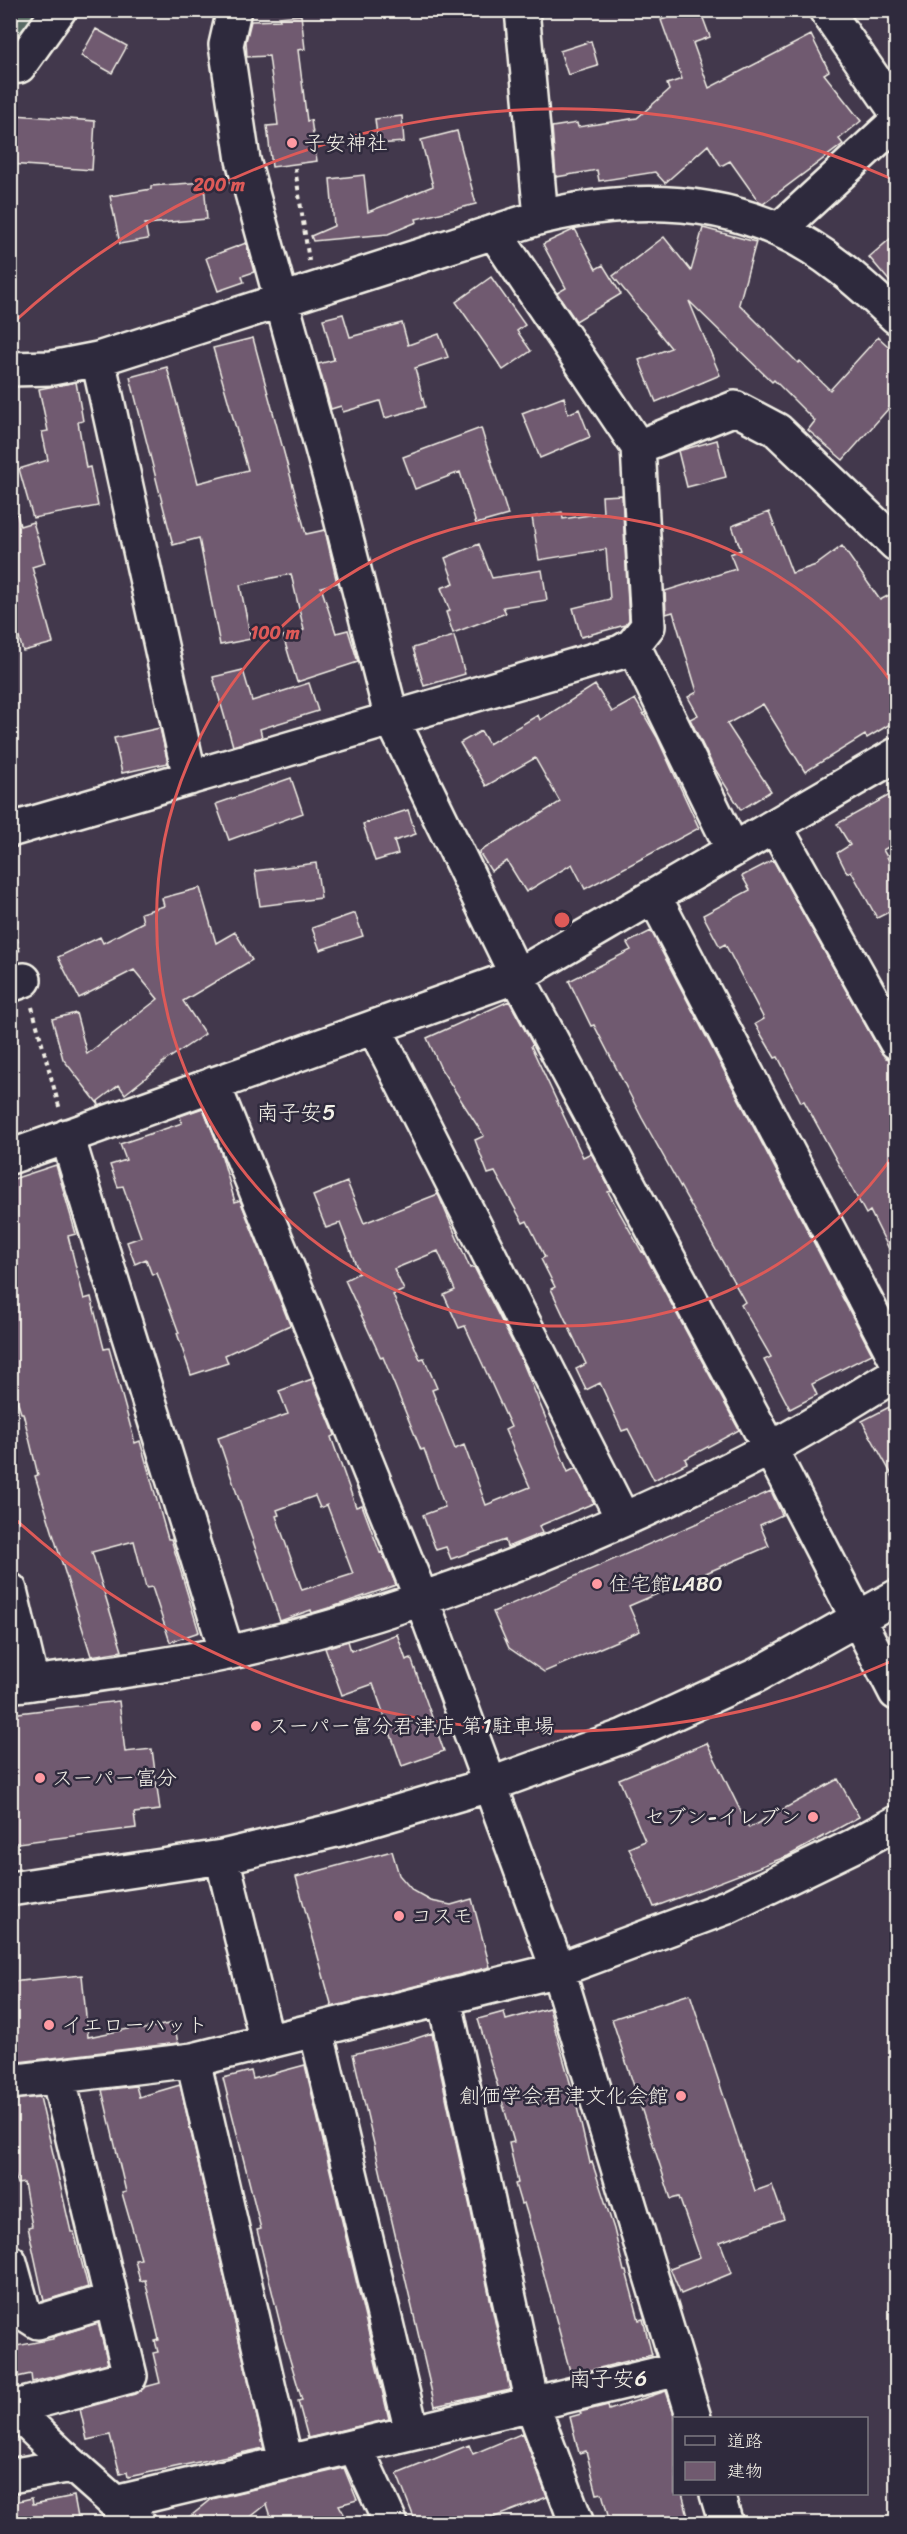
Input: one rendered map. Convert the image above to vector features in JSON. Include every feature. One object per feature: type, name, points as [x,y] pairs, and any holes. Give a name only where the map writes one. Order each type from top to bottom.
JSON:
[{"type":"street","points":[[10,66],[19,66],[59,10]]},
{"type":"street","points":[[234,10],[226,45],[243,160],[338,503],[392,719],[517,976],[770,1448],[897,1693]]},
{"type":"street","points":[[522,10],[542,217]]},
{"type":"street","points":[[825,10],[897,111]]},
{"type":"street","points":[[779,230],[897,122]]},
{"type":"street","points":[[10,369],[52,368],[98,359],[542,217],[585,206],[632,202],[681,205],[728,212],[779,230],[820,253],[863,285],[897,317]]},
{"type":"street","points":[[10,830],[621,652],[633,645],[648,626],[638,447],[494,232]]},
{"type":"street","points":[[98,359],[190,778]]},
{"type":"street","points":[[638,447],[735,408],[777,430],[897,544]]},
{"type":"street","points":[[633,645],[733,850]]},
{"type":"street","points":[[10,1157],[517,976],[897,755]]},
{"type":"street","points":[[775,826],[897,1041]]},
{"type":"street","points":[[654,896],[897,1359]]},
{"type":"street","points":[[374,1027],[623,1519]]},
{"type":"street","points":[[213,1084],[422,1600],[558,1970],[694,2417]]},
{"type":"street","points":[[67,1136],[227,1653]]},
{"type":"street","points":[[10,1590],[21,1685],[227,1653],[422,1600],[531,1561],[770,1448],[897,1374]]},
{"type":"street","points":[[10,1889],[222,1857],[340,1828],[489,1785],[624,1736],[757,1674],[897,1597]]},
{"type":"street","points":[[10,2082],[193,2060],[558,1970],[727,1907],[897,1823]]},
{"type":"street","points":[[222,1857],[267,2043]]},
{"type":"street","points":[[444,1998],[532,2404],[577,2523]]},
{"type":"street","points":[[316,2030],[412,2432]]},
{"type":"street","points":[[193,2060],[286,2462]]},
{"type":"street","points":[[11,2407],[130,2376],[58,2076]]},
{"type":"street","points":[[10,2262],[24,2313],[38,2322],[111,2300]]},
{"type":"street","points":[[11,2407],[127,2513],[286,2462],[679,2369]]},
{"type":"street","points":[[355,2446],[392,2523]]},
{"type":"street","points":[[10,2476],[72,2465]]},
{"type":"street","points":[[718,2495],[726,2523]]},
{"type":"path","points":[[295,168],[310,268]]},
{"type":"path","points":[[10,912],[17,983],[67,1136]]},
{"type":"green space","points":[[10,11],[38,11],[11,43]]},
{"type":"building","points":[[691,10],[700,10],[710,37],[693,43],[709,88],[811,35],[829,71],[824,74],[861,121],[839,139],[843,144],[763,204],[759,202],[730,161],[721,166],[708,145],[665,183],[655,172],[599,181],[597,170],[556,177],[552,127],[577,123],[578,127],[637,118],[669,90],[667,84],[682,79],[661,20]]},
{"type":"building","points":[[301,15],[305,49],[298,50],[307,121],[311,120],[317,161],[272,167],[267,126],[278,125],[269,56],[247,57],[246,41],[251,21],[280,20],[279,17]]},
{"type":"building","points":[[96,29],[127,46],[112,73],[81,56]]},
{"type":"building","points":[[591,41],[598,66],[568,75],[560,51]]},
{"type":"building","points":[[15,115],[95,121],[92,170],[10,164],[10,120],[15,120]]},
{"type":"building","points":[[402,116],[404,142],[378,144],[375,119]]},
{"type":"building","points":[[457,131],[476,204],[416,219],[417,222],[388,234],[313,241],[311,236],[334,226],[330,179],[364,175],[368,212],[433,186],[421,140]]},
{"type":"building","points":[[204,182],[207,219],[145,224],[148,239],[120,244],[110,196],[151,189],[151,186]]},
{"type":"building","points":[[703,228],[756,242],[739,304],[798,363],[800,361],[830,390],[878,337],[897,354],[897,399],[843,460],[808,430],[815,421],[689,301],[720,375],[656,402],[639,360],[671,348],[613,276],[664,237],[691,271]]},
{"type":"building","points":[[575,229],[596,269],[603,265],[621,294],[576,321],[557,293],[566,288],[543,244]]},
{"type":"building","points":[[897,233],[897,290],[869,257]]},
{"type":"building","points":[[246,243],[254,272],[242,276],[244,282],[218,291],[206,258]]},
{"type":"building","points":[[491,277],[525,325],[517,331],[531,351],[503,370],[456,302]]},
{"type":"building","points":[[343,314],[350,337],[402,323],[408,345],[439,334],[448,357],[415,368],[425,407],[385,418],[380,401],[343,412],[341,406],[331,409],[318,364],[334,360],[323,319]]},
{"type":"building","points":[[253,338],[306,534],[325,530],[337,583],[321,587],[336,633],[348,630],[358,662],[297,682],[283,636],[304,630],[291,574],[240,585],[251,639],[220,645],[199,538],[173,545],[130,377],[167,367],[198,483],[248,470],[213,348]]},
{"type":"building","points":[[76,382],[83,421],[78,422],[86,468],[90,467],[98,506],[33,518],[19,469],[48,460],[42,432],[48,431],[39,389]]},
{"type":"building","points":[[564,397],[568,414],[579,409],[590,437],[540,458],[522,413]]},
{"type":"building","points":[[481,428],[508,515],[476,524],[460,472],[415,489],[403,457]]},
{"type":"building","points":[[717,440],[726,477],[687,487],[678,451]]},
{"type":"building","points":[[622,495],[629,620],[625,625],[581,637],[573,608],[610,599],[606,549],[539,560],[532,517],[562,512],[563,519],[603,513],[602,496]]},
{"type":"building","points":[[769,512],[792,573],[816,565],[842,546],[880,600],[897,591],[897,720],[867,738],[865,735],[805,772],[763,704],[727,724],[771,791],[741,810],[713,766],[690,719],[698,715],[688,697],[697,692],[673,612],[666,614],[665,591],[736,569],[730,554],[741,550],[732,526]]},
{"type":"building","points":[[17,514],[20,526],[33,522],[45,563],[32,567],[53,643],[23,651],[10,608],[10,515]]},
{"type":"building","points":[[479,544],[492,578],[542,570],[547,600],[503,607],[506,613],[453,633],[446,612],[450,611],[441,588],[454,583],[445,558]]},
{"type":"building","points":[[454,636],[465,674],[424,686],[413,648]]},
{"type":"building","points":[[243,670],[252,701],[309,683],[318,711],[260,729],[262,737],[233,746],[213,677]]},
{"type":"building","points":[[595,685],[612,712],[635,699],[657,737],[699,828],[585,889],[572,864],[526,892],[507,861],[491,871],[479,852],[560,802],[535,758],[486,786],[460,743],[481,731],[489,744],[538,715],[540,720]]},
{"type":"building","points":[[160,728],[168,763],[122,773],[114,738]]},
{"type":"building","points":[[291,778],[303,813],[229,840],[216,804]]},
{"type":"building","points":[[897,791],[897,842],[883,850],[897,874],[897,908],[877,918],[851,871],[847,873],[837,853],[850,845],[837,824]]},
{"type":"building","points":[[408,810],[416,834],[394,841],[398,854],[375,861],[363,824]]},
{"type":"building","points":[[773,860],[880,1051],[886,1058],[894,1060],[897,1065],[897,1265],[870,1211],[866,1214],[804,1101],[801,1102],[778,1057],[775,1058],[755,1024],[764,1019],[725,944],[720,947],[703,915],[750,890],[742,876]]},
{"type":"building","points":[[316,863],[321,898],[260,906],[255,871]]},
{"type":"building","points":[[200,888],[216,943],[235,932],[252,960],[183,1001],[205,1034],[162,1063],[125,1094],[119,1085],[98,1101],[99,1105],[63,1059],[52,1019],[76,1013],[87,1054],[158,999],[134,970],[79,998],[58,957],[100,937],[103,943],[143,922],[141,913],[164,906],[162,898]]},
{"type":"building","points":[[355,913],[363,936],[320,950],[312,928]]},
{"type":"building","points":[[651,931],[872,1354],[812,1384],[817,1395],[790,1409],[764,1360],[771,1357],[741,1305],[745,1302],[642,1118],[594,1025],[591,1026],[569,981],[631,950],[627,943]]},
{"type":"building","points":[[509,1001],[533,1045],[531,1046],[583,1157],[591,1153],[611,1191],[608,1192],[643,1251],[739,1430],[685,1459],[687,1463],[654,1480],[628,1429],[622,1431],[600,1383],[586,1390],[576,1369],[586,1364],[551,1289],[555,1287],[541,1259],[545,1257],[527,1221],[523,1223],[495,1172],[488,1174],[475,1140],[484,1136],[441,1069],[427,1038]]},
{"type":"building","points":[[203,1108],[220,1150],[235,1202],[240,1200],[290,1325],[225,1355],[228,1363],[191,1375],[177,1333],[179,1333],[157,1273],[152,1275],[146,1259],[135,1264],[127,1242],[141,1237],[123,1186],[118,1187],[110,1165],[126,1160],[120,1144],[182,1123],[180,1116]]},
{"type":"building","points":[[56,1165],[76,1234],[68,1236],[84,1299],[91,1297],[104,1349],[109,1348],[135,1443],[140,1441],[168,1539],[171,1539],[199,1632],[170,1642],[152,1587],[146,1588],[134,1541],[92,1552],[122,1651],[91,1656],[35,1476],[38,1475],[23,1413],[21,1413],[10,1378],[10,1180]]},
{"type":"building","points":[[347,1182],[364,1223],[438,1194],[470,1268],[474,1267],[523,1363],[568,1472],[576,1468],[594,1503],[539,1526],[542,1533],[507,1547],[505,1540],[451,1559],[446,1547],[436,1550],[423,1515],[445,1507],[424,1449],[421,1450],[383,1357],[381,1358],[345,1280],[359,1273],[340,1223],[326,1228],[313,1196]],"holes":[[[438,1251],[455,1290],[444,1295],[459,1328],[465,1326],[511,1427],[505,1430],[530,1487],[486,1505],[464,1445],[455,1449],[432,1390],[437,1388],[424,1358],[420,1359],[393,1295],[404,1290],[394,1269]]]},
{"type":"building","points":[[312,1379],[335,1435],[331,1437],[356,1507],[362,1505],[380,1553],[382,1552],[396,1585],[335,1606],[312,1613],[311,1610],[280,1621],[218,1438],[288,1414],[279,1391]],"holes":[[[315,1496],[320,1508],[327,1505],[353,1574],[302,1590],[276,1516],[279,1515],[277,1510]]]},
{"type":"building","points":[[897,1403],[897,1484],[862,1421]]},
{"type":"building","name":"住宅館LABO","points":[[771,1491],[782,1515],[760,1525],[769,1546],[629,1606],[640,1631],[544,1672],[509,1648],[493,1612]]},
{"type":"building","points":[[397,1634],[406,1660],[411,1658],[444,1751],[402,1766],[373,1684],[342,1695],[325,1648],[348,1641],[351,1651]]},
{"type":"building","points":[[119,1701],[125,1752],[152,1749],[160,1810],[134,1813],[136,1828],[10,1844],[10,1714]]},
{"type":"building","points":[[707,1743],[749,1828],[838,1779],[859,1817],[788,1856],[654,1907],[629,1848],[645,1841],[619,1779]]},
{"type":"building","points":[[392,1851],[399,1875],[413,1891],[431,1901],[451,1905],[472,1899],[490,1967],[332,2007],[296,1877]]},
{"type":"building","name":"イエローハット","points":[[82,1975],[88,2037],[138,2027],[139,2030],[174,2023],[178,2043],[10,2063],[10,1982]]},
{"type":"building","name":"創価学会君津文化会館","points":[[690,1994],[755,2191],[772,2185],[784,2219],[720,2242],[732,2273],[681,2294],[670,2268],[700,2257],[679,2197],[671,2199],[612,2019]]},
{"type":"building","points":[[549,2008],[590,2163],[592,2162],[614,2229],[624,2271],[626,2271],[639,2320],[643,2319],[652,2355],[571,2375],[532,2230],[524,2203],[521,2204],[515,2184],[518,2183],[509,2143],[514,2142],[478,2019],[504,2012],[506,2020]]},
{"type":"building","points":[[432,2033],[510,2390],[435,2406],[353,2054]]},
{"type":"building","points":[[305,2065],[389,2419],[308,2438],[298,2401],[302,2400],[284,2340],[257,2230],[261,2229],[223,2078],[251,2071],[253,2079]]},
{"type":"building","points":[[180,2085],[264,2448],[128,2477],[127,2472],[120,2474],[110,2435],[87,2440],[80,2409],[135,2394],[145,2387],[160,2383],[153,2353],[158,2352],[155,2341],[159,2340],[145,2280],[140,2281],[135,2260],[141,2259],[122,2193],[126,2192],[102,2090],[136,2086],[139,2097]]},
{"type":"building","points":[[40,2097],[71,2232],[74,2232],[88,2287],[44,2301],[28,2227],[32,2226],[24,2183],[17,2184],[10,2157],[10,2100]]},
{"type":"building","points":[[98,2323],[108,2363],[32,2382],[31,2374],[17,2377],[11,2347],[53,2339],[53,2337]]},
{"type":"building","points":[[666,2391],[675,2417],[673,2495],[683,2495],[690,2523],[610,2523],[602,2493],[597,2494],[586,2451],[579,2453],[570,2417],[608,2405],[609,2410]]},
{"type":"building","points":[[523,2433],[547,2497],[479,2523],[416,2523],[397,2474],[469,2445],[473,2454]]},
{"type":"building","points":[[344,2468],[357,2500],[339,2505],[349,2523],[273,2523],[267,2504],[243,2523],[182,2523],[212,2499]]},
{"type":"building","points":[[74,2496],[79,2523],[10,2523],[10,2503],[32,2498],[33,2504]]},
{"type":"place","name":"子安神社","points":[[292,143]]},
{"type":"place","name":"住宅館LABO","points":[[597,1584]]},
{"type":"place","name":"スーパー富分君津店 第1駐車場","points":[[256,1726]]},
{"type":"place","name":"スーパー富分","points":[[40,1778]]},
{"type":"place","name":"セブン-イレブン","points":[[813,1817]]},
{"type":"place","name":"コスモ","points":[[399,1916]]},
{"type":"place","name":"イエローハット","points":[[49,2025]]},
{"type":"place","name":"創価学会君津文化会館","points":[[681,2096]]},
{"type":"district","name":"南子安5","points":[[296,1112]]},
{"type":"district","name":"南子安6","points":[[608,2378]]}]
